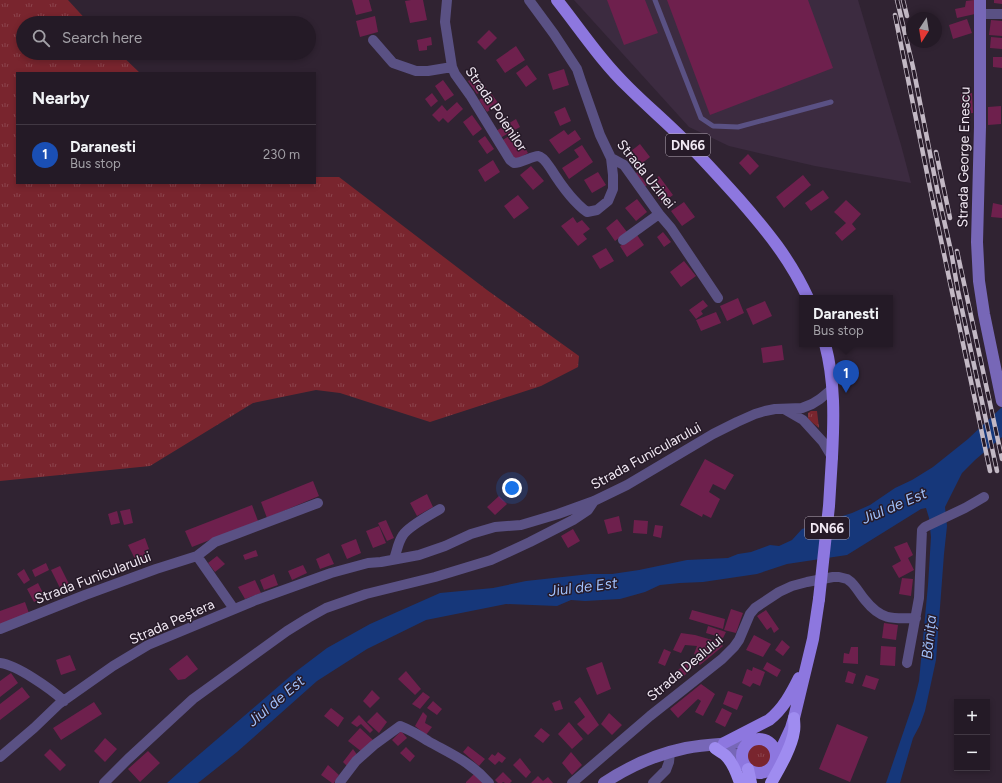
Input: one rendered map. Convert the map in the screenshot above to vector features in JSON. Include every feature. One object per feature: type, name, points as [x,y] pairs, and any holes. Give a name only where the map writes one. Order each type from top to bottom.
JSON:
[{"type":"highway","name":"DN66","points":[[771,783],[792,738],[794,718]]},
{"type":"highway","points":[[714,746],[727,756],[738,774],[740,783]]},
{"type":"highway","name":"DN66","points":[[763,783],[774,763]]},
{"type":"highway","points":[[745,765],[752,783]]},
{"type":"main road","name":"DN66","points":[[557,0],[600,56],[627,86],[694,150],[767,232],[789,261],[802,283],[807,295]]},
{"type":"main road","name":"DN66","points":[[774,763],[791,728],[794,718],[813,639],[819,600],[829,506],[832,457],[832,389],[826,347]]},
{"type":"main road","points":[[714,746],[768,720],[780,711],[791,694],[808,658]]},
{"type":"main road","name":"DN66","points":[[745,765],[742,752],[747,744],[774,724],[786,711],[803,684]]},
{"type":"main road","points":[[745,765],[752,772],[758,774],[768,771],[774,763],[777,753],[775,747],[766,740],[753,740]]},
{"type":"street","name":"Strada Poienilor","points":[[447,0],[445,22],[452,67],[455,74],[514,164],[537,156],[542,158],[546,161],[560,184],[587,212],[597,210],[608,201],[613,189],[614,175],[611,158]]},
{"type":"street","name":"Strada Uzinei","points":[[529,0],[554,34],[577,70],[600,135],[611,158],[624,165],[659,214],[671,228],[718,298]]},
{"type":"street","name":"Strada George Enescu","points":[[980,0],[980,127],[977,242],[979,281],[984,314],[1002,401]]},
{"type":"street","points":[[980,14],[1002,14]]},
{"type":"street","points":[[373,40],[393,63],[416,72],[428,72],[452,67]]},
{"type":"street","points":[[622,240],[659,214]]},
{"type":"street","name":"Strada Funicularului","points":[[381,562],[419,555],[445,546],[471,534],[495,527],[521,525],[594,501],[627,485],[713,434],[737,422],[760,412],[775,409],[784,410],[802,408],[812,404],[832,389]]},
{"type":"street","points":[[784,410],[803,420],[823,442],[832,457]]},
{"type":"street","points":[[907,663],[920,598],[922,530],[928,524],[965,508],[984,497]]},
{"type":"street","points":[[104,783],[193,699],[287,631],[308,618],[326,608],[366,594],[434,577],[491,560],[573,520],[588,510],[594,501]]},
{"type":"street","name":"Strada Funicularului","points":[[0,629],[85,595],[156,569],[197,556],[216,542],[318,503]]},
{"type":"street","points":[[394,559],[403,534],[440,509]]},
{"type":"street","points":[[197,556],[234,609]]},
{"type":"street","name":"Strada Peștera","points":[[0,757],[59,704],[101,674],[148,645],[234,609],[331,573],[368,563],[381,562]]},
{"type":"street","name":"Strada Dealului","points":[[572,783],[631,732],[722,659],[734,647],[741,636],[750,614],[755,608],[779,592],[792,586],[807,582],[839,577],[847,579],[851,582],[872,608],[882,616],[895,619],[916,618]]},
{"type":"street","points":[[0,663],[5,663],[26,674],[46,686],[64,701]]},
{"type":"street","points":[[340,782],[356,761],[374,745],[400,726],[411,730],[453,754],[480,773],[489,783]]},
{"type":"street","points":[[604,783],[636,765],[670,752],[686,748],[714,746],[753,740]]},
{"type":"street","points":[[714,746],[732,753],[745,765]]},
{"type":"street","points":[[653,783],[666,770],[670,762],[670,752]]},
{"type":"lane","points":[[655,0],[701,118],[712,126],[738,127],[831,102]]},
{"type":"shaded area","points":[[574,0],[858,0],[911,183],[815,166],[729,146],[689,127]]},
{"type":"green space","points":[[0,0],[68,0],[83,16],[16,16],[16,60],[126,60],[139,72],[16,72],[16,184],[316,184],[316,177],[339,177],[487,290],[579,356],[578,367],[541,386],[430,422],[340,393],[316,390],[253,403],[150,466],[0,481]]},
{"type":"green space","points":[[811,411],[817,411],[819,428],[808,419],[808,413]]},
{"type":"green space","points":[[757,739],[763,739],[772,744],[776,750],[776,762],[772,768],[763,773],[757,773],[748,768],[743,759],[743,753],[748,744]]},
{"type":"water","points":[[1002,407],[1002,437],[962,473],[945,507],[947,526],[936,660],[925,711],[913,738],[900,783],[886,783],[914,701],[919,681],[931,537],[929,518],[926,508],[921,509],[847,555],[787,564],[757,574],[703,582],[660,585],[645,592],[620,599],[585,601],[571,600],[557,606],[506,604],[426,620],[367,649],[317,681],[237,752],[198,783],[167,783],[294,673],[327,648],[370,624],[440,593],[493,588],[526,581],[590,574],[612,574],[687,560],[728,558],[770,545],[779,546],[792,540],[802,529],[852,513],[870,505],[895,488],[912,480],[933,467],[968,439]]},
{"type":"building","points":[[352,0],[369,0],[372,11],[356,15]]},
{"type":"building","points":[[423,0],[427,20],[410,23],[405,1]]},
{"type":"building","points":[[607,0],[645,0],[658,33],[624,45]]},
{"type":"building","points":[[667,0],[808,0],[833,68],[710,115]]},
{"type":"building","points":[[974,0],[975,14],[957,18],[955,9],[965,7],[966,1]]},
{"type":"building","points":[[994,0],[1002,0],[1002,4],[994,3]]},
{"type":"building","points":[[375,16],[378,32],[360,37],[356,21]]},
{"type":"building","points":[[967,19],[972,33],[953,39],[949,25]]},
{"type":"building","points":[[991,20],[1002,21],[1002,36],[989,35]]},
{"type":"building","points":[[489,30],[497,38],[485,50],[477,42]]},
{"type":"building","points":[[431,37],[432,45],[427,46],[427,50],[419,51],[417,40]]},
{"type":"building","points":[[991,37],[1002,38],[1002,49],[990,48]]},
{"type":"building","points":[[516,46],[525,60],[505,73],[496,60]]},
{"type":"building","points":[[993,57],[1002,57],[1002,68],[993,67]]},
{"type":"building","points":[[527,65],[537,79],[526,87],[516,73]]},
{"type":"building","points":[[564,69],[569,85],[553,90],[548,74]]},
{"type":"building","points":[[477,75],[486,88],[477,94],[468,81]]},
{"type":"building","points":[[443,80],[454,95],[445,101],[435,86]]},
{"type":"building","points":[[490,92],[499,104],[487,112],[479,100]]},
{"type":"building","points":[[432,93],[438,101],[431,107],[425,99]]},
{"type":"building","points":[[972,93],[973,113],[962,114],[961,94]]},
{"type":"building","points":[[457,102],[463,109],[448,123],[443,118],[439,122],[432,115],[442,105],[447,111]]},
{"type":"building","points":[[1001,106],[1001,124],[988,125],[988,107]]},
{"type":"building","points":[[565,107],[571,121],[560,126],[554,112]]},
{"type":"building","points":[[472,115],[482,129],[473,136],[463,122]]},
{"type":"building","points":[[516,119],[520,127],[500,138],[496,131]]},
{"type":"building","points":[[564,130],[568,135],[575,130],[581,139],[559,154],[549,140]]},
{"type":"building","points":[[511,135],[519,149],[524,146],[528,153],[516,160],[501,141]]},
{"type":"building","points":[[485,136],[494,149],[487,154],[478,141]]},
{"type":"building","points":[[640,144],[650,157],[636,168],[626,155]]},
{"type":"building","points":[[582,145],[593,162],[569,179],[562,168],[579,157],[574,150]]},
{"type":"building","points":[[748,154],[759,166],[750,175],[739,163]]},
{"type":"building","points":[[493,160],[500,172],[485,182],[478,170]]},
{"type":"building","points":[[531,166],[544,181],[533,190],[520,175]]},
{"type":"building","points":[[598,172],[606,185],[592,193],[584,180]]},
{"type":"building","points":[[638,172],[647,185],[642,189],[632,175]]},
{"type":"building","points":[[803,175],[811,185],[784,208],[776,197]]},
{"type":"building","points":[[659,176],[673,195],[662,203],[648,184]]},
{"type":"building","points":[[823,190],[829,198],[811,211],[805,203]]},
{"type":"building","points":[[518,195],[529,208],[514,219],[504,206]]},
{"type":"building","points":[[637,199],[647,212],[636,221],[625,208]]},
{"type":"building","points":[[846,200],[861,214],[852,224],[856,229],[842,241],[835,233],[846,223],[834,212]]},
{"type":"building","points":[[684,202],[695,217],[682,226],[671,211]]},
{"type":"building","points":[[993,203],[1002,205],[1002,218],[991,217]]},
{"type":"building","points":[[573,217],[577,223],[582,220],[590,229],[583,234],[587,239],[578,246],[561,226]]},
{"type":"building","points":[[617,219],[627,232],[615,241],[606,228]]},
{"type":"building","points":[[663,232],[671,242],[664,247],[657,237]]},
{"type":"building","points":[[637,235],[644,245],[627,257],[620,246]]},
{"type":"building","points":[[606,248],[614,261],[600,269],[592,256]]},
{"type":"building","points":[[684,261],[696,276],[681,287],[670,272]]},
{"type":"building","points":[[738,298],[744,313],[727,321],[720,306]]},
{"type":"building","points":[[703,300],[708,306],[701,311],[703,314],[696,319],[689,310]]},
{"type":"building","points":[[765,301],[772,316],[753,325],[746,309]]},
{"type":"building","points":[[716,312],[721,323],[701,331],[696,320]]},
{"type":"building","points":[[782,345],[784,360],[763,363],[761,348]]},
{"type":"building","points":[[705,459],[734,475],[725,490],[713,484],[709,492],[720,499],[711,518],[703,514],[702,517],[680,505]]},
{"type":"building","points":[[313,481],[319,496],[267,518],[261,502]]},
{"type":"building","points":[[427,494],[433,507],[417,516],[410,503]]},
{"type":"building","points":[[499,496],[507,504],[495,515],[487,507]]},
{"type":"building","points":[[252,505],[258,521],[192,547],[185,531]]},
{"type":"building","points":[[130,509],[133,523],[124,525],[120,511]]},
{"type":"building","points":[[117,511],[120,523],[111,525],[108,514]]},
{"type":"building","points":[[619,516],[622,531],[608,534],[604,520]]},
{"type":"building","points":[[386,520],[394,538],[387,541],[378,523]]},
{"type":"building","points":[[634,520],[648,521],[647,534],[633,533]]},
{"type":"building","points":[[655,525],[663,526],[661,538],[653,536]]},
{"type":"building","points":[[379,526],[386,543],[373,548],[366,531]]},
{"type":"building","points":[[573,529],[580,541],[568,548],[561,536]]},
{"type":"building","points":[[145,538],[149,549],[144,551],[149,561],[138,565],[128,545]]},
{"type":"building","points":[[356,539],[361,553],[347,559],[341,545]]},
{"type":"building","points":[[907,542],[913,555],[908,558],[914,570],[899,578],[892,566],[901,561],[894,547]]},
{"type":"building","points":[[256,550],[258,556],[245,560],[243,555]]},
{"type":"building","points":[[329,553],[334,564],[320,569],[316,559]]},
{"type":"building","points":[[217,556],[225,564],[215,572],[208,563]]},
{"type":"building","points":[[46,563],[49,570],[35,577],[32,570]]},
{"type":"building","points":[[303,565],[307,573],[292,580],[288,571]]},
{"type":"building","points":[[60,566],[69,584],[60,588],[51,570]]},
{"type":"building","points":[[24,569],[30,580],[24,584],[17,574]]},
{"type":"building","points":[[274,574],[278,585],[264,590],[260,580]]},
{"type":"building","points":[[902,578],[913,579],[911,596],[899,594]]},
{"type":"building","points":[[255,580],[261,593],[245,599],[238,587]]},
{"type":"building","points":[[38,583],[45,597],[34,602],[27,589]]},
{"type":"building","points":[[25,602],[30,616],[0,628],[0,611]]},
{"type":"building","points":[[731,609],[743,613],[736,633],[724,630]]},
{"type":"building","points":[[692,610],[725,619],[723,629],[689,619]]},
{"type":"building","points":[[766,610],[779,629],[774,633],[771,627],[767,630],[757,616]]},
{"type":"building","points":[[884,623],[898,625],[896,640],[882,638]]},
{"type":"building","points":[[708,626],[726,632],[723,638],[706,633]]},
{"type":"building","points":[[681,633],[695,635],[719,642],[723,646],[700,665],[694,661],[699,656],[694,654],[697,646],[685,645],[681,653],[673,650]]},
{"type":"building","points":[[754,635],[771,644],[763,657],[746,650]]},
{"type":"building","points":[[782,640],[790,647],[783,656],[775,650]]},
{"type":"building","points":[[881,646],[896,647],[895,666],[880,665]]},
{"type":"building","points":[[851,647],[858,647],[858,664],[843,663],[844,653],[849,654]]},
{"type":"building","points":[[664,649],[671,652],[665,666],[658,663]]},
{"type":"building","points":[[70,655],[76,670],[61,675],[56,660]]},
{"type":"building","points":[[187,655],[198,669],[185,679],[178,680],[169,669]]},
{"type":"building","points":[[689,660],[694,666],[683,677],[677,671]]},
{"type":"building","points":[[602,662],[611,689],[597,695],[586,668]]},
{"type":"building","points":[[767,662],[781,670],[777,677],[763,669]]},
{"type":"building","points":[[753,667],[765,672],[760,686],[753,683],[750,687],[742,683],[747,669],[752,671]]},
{"type":"building","points":[[406,671],[421,689],[415,695],[398,679]]},
{"type":"building","points":[[848,671],[856,674],[853,684],[845,682]]},
{"type":"building","points":[[11,673],[18,683],[0,697],[0,681]]},
{"type":"building","points":[[866,675],[879,679],[875,690],[862,686]]},
{"type":"building","points":[[701,684],[715,694],[703,716],[695,712],[701,701],[698,699],[678,718],[670,709]]},
{"type":"building","points":[[22,687],[30,697],[0,720],[0,704]]},
{"type":"building","points":[[372,690],[380,698],[370,708],[363,701]]},
{"type":"building","points":[[728,691],[743,696],[737,710],[723,704]]},
{"type":"building","points":[[423,692],[430,697],[420,709],[412,704]]},
{"type":"building","points":[[580,697],[599,725],[588,735],[577,724],[585,717],[574,702]]},
{"type":"building","points":[[560,700],[563,709],[555,711],[552,703]]},
{"type":"building","points":[[433,701],[442,709],[437,715],[427,708]]},
{"type":"building","points":[[94,702],[102,714],[61,740],[53,728]]},
{"type":"building","points":[[331,708],[344,718],[338,727],[324,716]]},
{"type":"building","points":[[722,708],[732,713],[725,727],[715,722]]},
{"type":"building","points":[[377,712],[387,722],[379,733],[367,722]]},
{"type":"building","points":[[423,712],[427,716],[425,723],[432,727],[426,735],[415,726]]},
{"type":"building","points":[[609,713],[622,725],[612,735],[601,724]]},
{"type":"building","points":[[359,715],[373,730],[370,733],[361,724],[357,727],[351,723]]},
{"type":"building","points":[[569,722],[583,739],[572,749],[558,734]]},
{"type":"building","points":[[837,724],[868,737],[850,782],[819,769]]},
{"type":"building","points":[[360,728],[373,740],[362,752],[348,741]]},
{"type":"building","points":[[541,728],[550,735],[543,743],[534,736]]},
{"type":"building","points":[[401,731],[407,738],[398,746],[392,740]]},
{"type":"building","points":[[105,738],[117,749],[105,762],[94,751]]},
{"type":"building","points":[[468,746],[485,759],[479,766],[463,752]]},
{"type":"building","points":[[406,747],[415,756],[410,762],[400,753]]},
{"type":"building","points":[[50,749],[66,765],[60,771],[44,755]]},
{"type":"building","points":[[353,749],[358,756],[348,767],[343,762]]},
{"type":"building","points":[[148,751],[160,763],[140,782],[128,769]]},
{"type":"building","points":[[498,752],[506,758],[502,763],[499,761],[495,765],[488,759],[492,754],[495,756]]},
{"type":"building","points":[[571,752],[582,765],[572,775],[562,763]]},
{"type":"building","points":[[520,758],[531,772],[526,778],[513,765]]},
{"type":"building","points":[[328,765],[339,775],[334,783],[321,775]]},
{"type":"building","points":[[503,772],[512,781],[510,783],[498,783],[495,780]]},
{"type":"building","points":[[475,773],[484,783],[466,783],[466,782]]},
{"type":"building","points":[[538,776],[543,781],[548,777],[553,783],[531,783]]},
{"type":"railway","points":[[897,0],[913,67],[958,291],[997,471]]},
{"type":"railway","points":[[903,0],[906,12]]},
{"type":"railway","points":[[895,15],[990,471]]},
{"type":"railway","points":[[936,152],[950,218]]},
{"type":"railway","points":[[957,251],[1002,459]]},
{"type":"place","name":"Daranesti","points":[[846,393]]},
{"type":"water label","name":"Jiul de Est","points":[[894,506]]},
{"type":"water label","name":"Jiul de Est","points":[[583,587]]},
{"type":"water label","name":"Bănița","points":[[929,637]]},
{"type":"water label","name":"Jiul de Est","points":[[276,701]]}]
